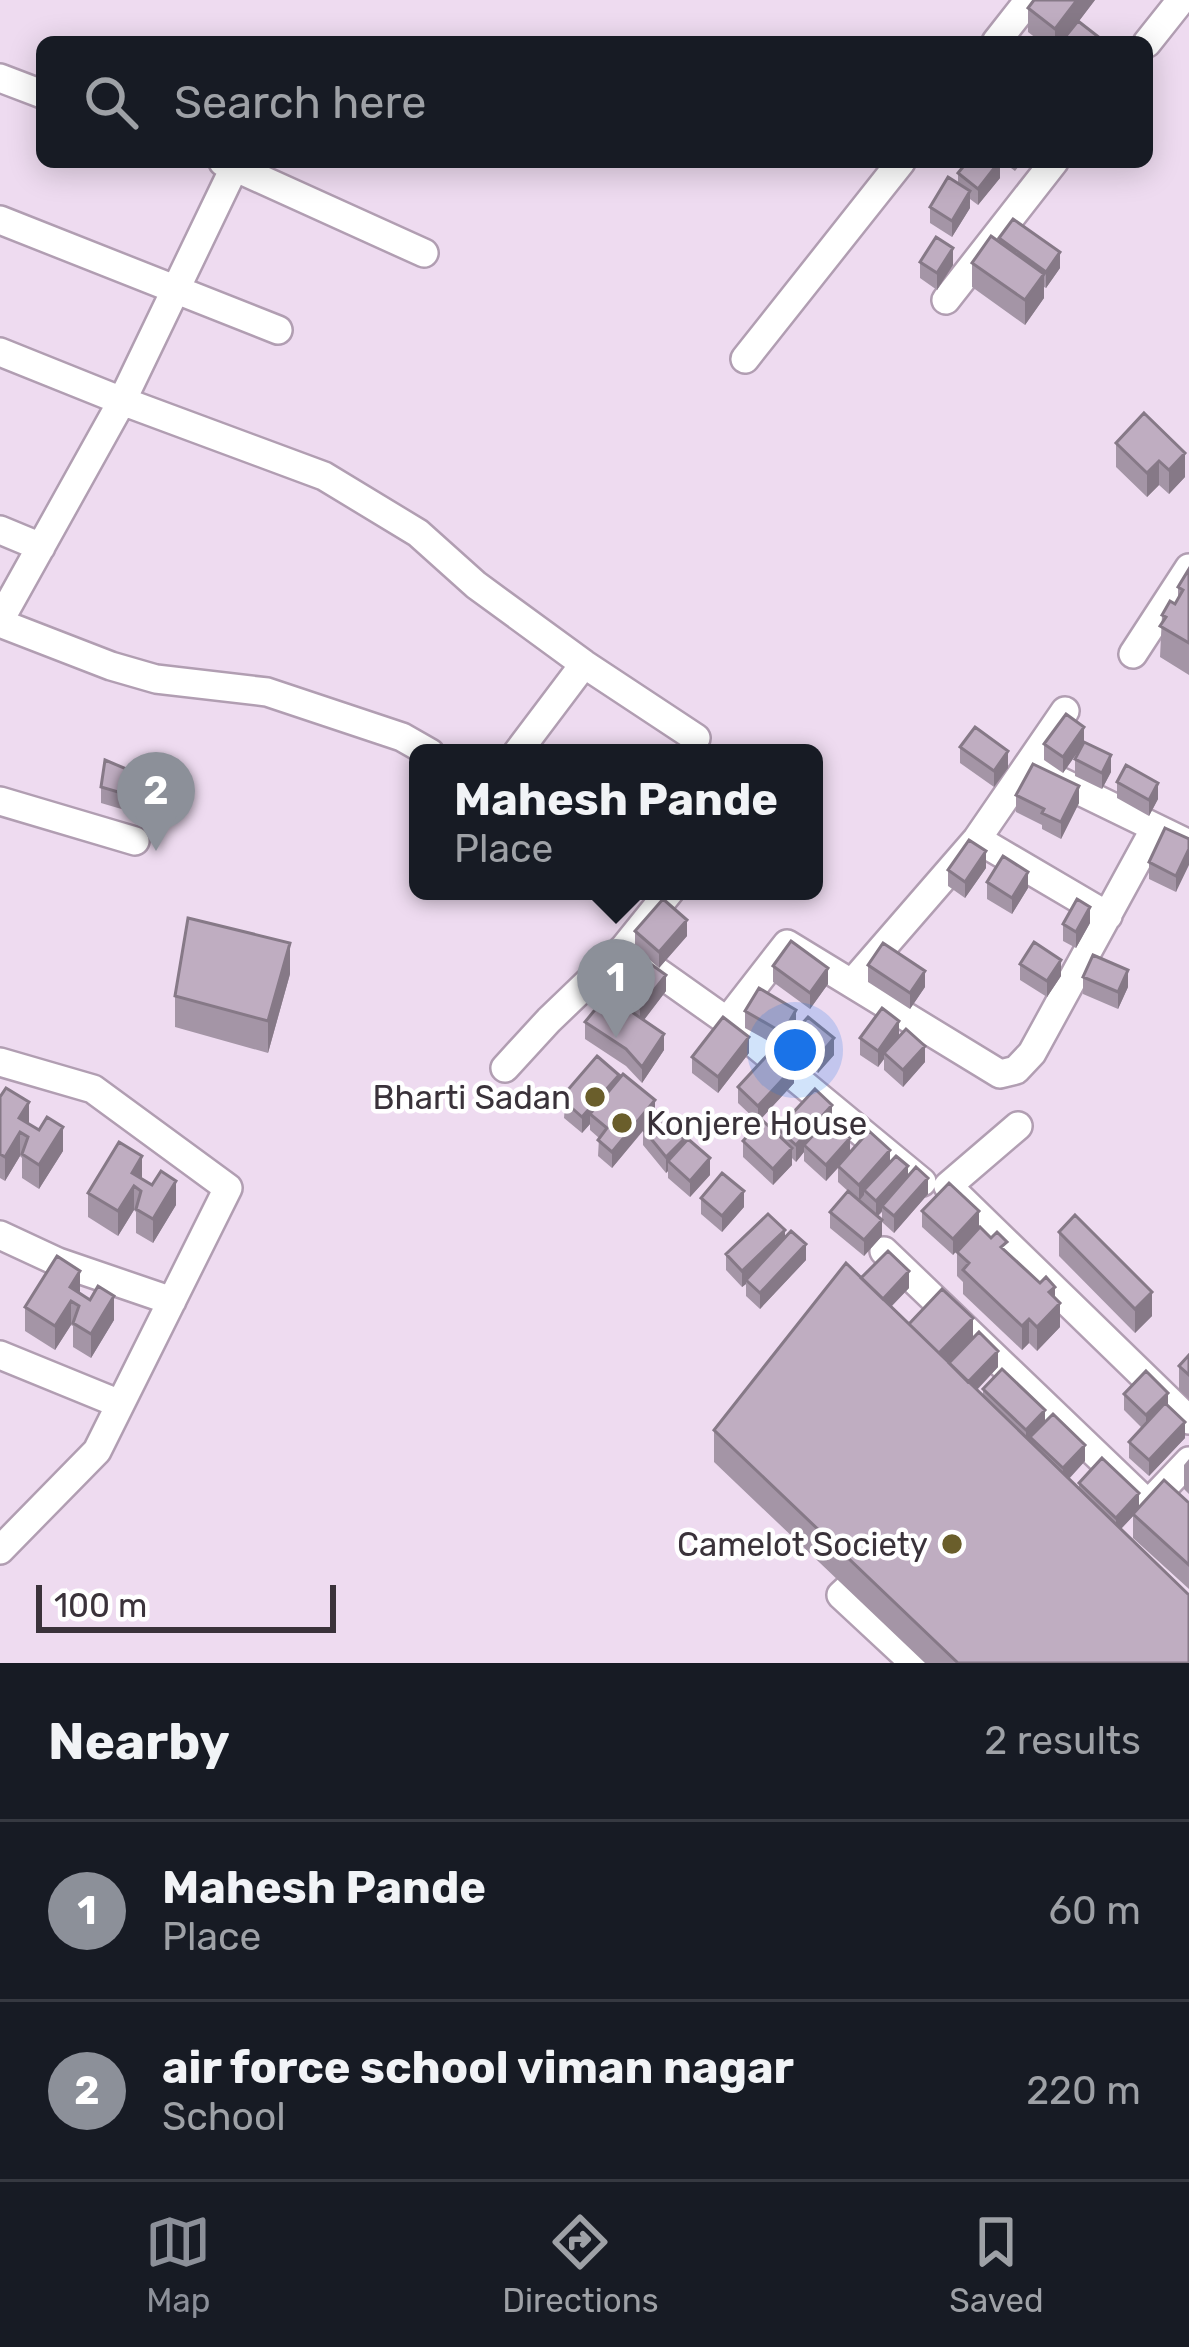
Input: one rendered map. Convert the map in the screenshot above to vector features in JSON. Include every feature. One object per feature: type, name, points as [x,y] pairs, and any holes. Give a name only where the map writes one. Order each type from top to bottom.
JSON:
[{"type":"street","points":[[1001,36],[1029,0]]},
{"type":"street","points":[[1153,36],[1180,6]]},
{"type":"street","points":[[0,78],[36,92]]},
{"type":"street","points":[[227,168],[122,401],[0,622],[111,666],[156,679],[267,692],[414,744]]},
{"type":"street","points":[[238,168],[424,254]]},
{"type":"street","points":[[745,358],[896,168]]},
{"type":"street","points":[[946,300],[1049,168]]},
{"type":"street","points":[[0,220],[278,330]]},
{"type":"street","points":[[0,352],[324,476],[418,532],[476,585],[696,738]]},
{"type":"street","points":[[0,530],[41,547]]},
{"type":"street","points":[[1133,654],[1189,568]]},
{"type":"street","points":[[524,744],[584,664]]},
{"type":"street","points":[[852,983],[977,839],[1065,711]]},
{"type":"street","points":[[1029,766],[1189,844]]},
{"type":"street","points":[[0,801],[135,841]]},
{"type":"street","points":[[727,1021],[788,944],[1000,1074],[1016,1070],[1031,1053],[1154,830]]},
{"type":"street","points":[[977,839],[1108,916]]},
{"type":"street","points":[[505,1068],[624,948],[663,900]]},
{"type":"street","points":[[624,948],[727,1021],[939,1196]]},
{"type":"street","points":[[0,1062],[93,1089],[228,1188],[97,1451],[12,1521],[0,1550]]},
{"type":"street","points":[[1018,1126],[948,1186],[1189,1420]]},
{"type":"street","points":[[0,1234],[58,1262],[172,1300]]},
{"type":"street","points":[[884,1252],[1144,1499],[1150,1502],[1189,1461]]},
{"type":"street","points":[[0,1354],[120,1404]]},
{"type":"street","points":[[886,1553],[841,1595],[914,1663]]},
{"type":"building","points":[[1034,0],[1077,0],[1055,29],[1028,8]]},
{"type":"building","points":[[1078,21],[1097,36],[1066,36]]},
{"type":"building","points":[[962,168],[994,168],[978,189],[958,173]]},
{"type":"building","points":[[948,177],[970,191],[952,221],[930,207]]},
{"type":"building","points":[[1013,219],[1060,252],[1046,272],[999,238]]},
{"type":"building","points":[[991,236],[1044,274],[1025,300],[972,263]]},
{"type":"building","points":[[936,237],[953,248],[937,273],[920,262]]},
{"type":"building","points":[[1144,413],[1185,453],[1169,470],[1159,461],[1147,473],[1116,443]]},
{"type":"building","points":[[1189,569],[1189,643],[1160,626],[1170,601],[1175,604],[1183,590],[1178,587]]},
{"type":"building","points":[[1066,714],[1084,727],[1063,757],[1044,744]]},
{"type":"building","points":[[975,727],[1008,751],[994,771],[960,747]]},
{"type":"building","points":[[1084,742],[1111,755],[1102,773],[1075,759]]},
{"type":"building","points":[[105,760],[155,781],[152,802],[101,787]]},
{"type":"building","points":[[1033,764],[1079,786],[1061,822],[1016,795]]},
{"type":"building","points":[[1126,765],[1158,783],[1149,800],[1117,782]]},
{"type":"building","points":[[1165,828],[1189,839],[1176,876],[1149,862]]},
{"type":"building","points":[[969,840],[986,851],[965,882],[948,870]]},
{"type":"building","points":[[1003,856],[1028,872],[1012,898],[987,882]]},
{"type":"building","points":[[1077,899],[1090,907],[1076,932],[1063,924]]},
{"type":"building","points":[[662,900],[687,920],[659,952],[635,931]]},
{"type":"building","points":[[188,918],[290,943],[268,1021],[175,996]]},
{"type":"building","points":[[791,941],[828,968],[810,993],[773,966]]},
{"type":"building","points":[[1034,942],[1061,960],[1047,981],[1020,964]]},
{"type":"building","points":[[883,943],[925,971],[910,993],[868,965]]},
{"type":"building","points":[[1093,955],[1128,970],[1118,992],[1083,977]]},
{"type":"building","points":[[641,957],[666,975],[640,1008],[616,991]]},
{"type":"building","points":[[759,988],[796,1010],[783,1033],[745,1011]]},
{"type":"building","points":[[607,995],[664,1034],[642,1067],[626,1049],[585,1022]]},
{"type":"building","points":[[882,1008],[899,1021],[878,1051],[860,1038]]},
{"type":"building","points":[[723,1017],[749,1037],[718,1077],[692,1057]]},
{"type":"building","points":[[808,1017],[834,1038],[818,1057],[792,1035]]},
{"type":"building","points":[[906,1029],[925,1046],[903,1070],[884,1053]]},
{"type":"building","points":[[774,1048],[794,1067],[758,1106],[738,1087]]},
{"type":"building","points":[[597,1056],[619,1075],[582,1117],[564,1101],[569,1096],[566,1092]]},
{"type":"building","name":"Konjere House","points":[[623,1074],[655,1100],[612,1152],[598,1140],[607,1128],[590,1114]]},
{"type":"building","points":[[6,1088],[29,1102],[19,1118],[39,1130],[47,1117],[63,1127],[39,1165],[22,1154],[28,1137],[20,1132],[5,1157],[0,1154],[0,1097]]},
{"type":"building","points":[[815,1089],[832,1105],[796,1145],[778,1129]]},
{"type":"building","points":[[657,1111],[684,1139],[666,1157],[643,1129]]},
{"type":"building","points":[[829,1118],[850,1138],[826,1165],[804,1145]]},
{"type":"building","points":[[762,1120],[792,1148],[773,1169],[743,1141]]},
{"type":"building","points":[[869,1131],[890,1150],[859,1185],[838,1166]]},
{"type":"building","points":[[688,1139],[710,1158],[690,1181],[668,1161]]},
{"type":"building","points":[[119,1142],[142,1156],[132,1173],[152,1185],[161,1171],[176,1181],[153,1219],[136,1209],[141,1191],[134,1186],[118,1211],[88,1193]]},
{"type":"building","points":[[896,1156],[908,1166],[876,1201],[864,1190]]},
{"type":"building","points":[[916,1167],[928,1178],[894,1216],[882,1206]]},
{"type":"building","points":[[722,1173],[744,1191],[722,1216],[701,1198]]},
{"type":"building","points":[[949,1183],[979,1211],[953,1239],[922,1211]]},
{"type":"building","points":[[848,1191],[882,1220],[864,1240],[830,1212]]},
{"type":"building","points":[[768,1214],[785,1230],[742,1271],[726,1254]]},
{"type":"building","points":[[1075,1215],[1152,1292],[1135,1309],[1059,1232]]},
{"type":"building","points":[[980,1227],[991,1238],[997,1232],[1007,1242],[1001,1247],[1040,1283],[1046,1277],[1055,1287],[1049,1292],[1060,1303],[1037,1327],[1029,1319],[1022,1326],[963,1270],[969,1263],[957,1252]]},
{"type":"building","points":[[791,1231],[806,1244],[760,1293],[746,1280]]},
{"type":"building","points":[[888,1251],[909,1271],[883,1299],[861,1278]]},
{"type":"building","points":[[57,1256],[80,1271],[70,1287],[90,1300],[98,1286],[114,1296],[91,1334],[73,1323],[79,1306],[71,1301],[55,1326],[25,1307]]},
{"type":"building","name":"Camelot Society","points":[[846,1263],[1189,1595],[1189,1663],[958,1663],[714,1430]]},
{"type":"building","points":[[942,1289],[973,1318],[939,1353],[909,1324]]},
{"type":"building","points":[[979,1332],[998,1351],[968,1382],[949,1363]]},
{"type":"building","points":[[1189,1355],[1189,1375],[1179,1366]]},
{"type":"building","points":[[1002,1369],[1045,1410],[1026,1430],[983,1389]]},
{"type":"building","points":[[1146,1371],[1168,1393],[1146,1415],[1124,1394]]},
{"type":"building","points":[[1165,1403],[1185,1422],[1149,1460],[1129,1442]]},
{"type":"building","points":[[1053,1414],[1085,1445],[1063,1468],[1030,1437]]},
{"type":"building","points":[[1102,1458],[1139,1493],[1116,1518],[1079,1483]]},
{"type":"building","points":[[1164,1480],[1189,1503],[1189,1565],[1133,1514]]},
{"type":"place","name":"air force school viman nagar","points":[[156,851]]},
{"type":"place","name":"Mahesh Pande","points":[[616,1038]]},
{"type":"place","name":"Bharti Sadan","points":[[595,1097]]},
{"type":"place","name":"Konjere House","points":[[622,1123]]},
{"type":"place","name":"Camelot Society","points":[[952,1544]]}]
